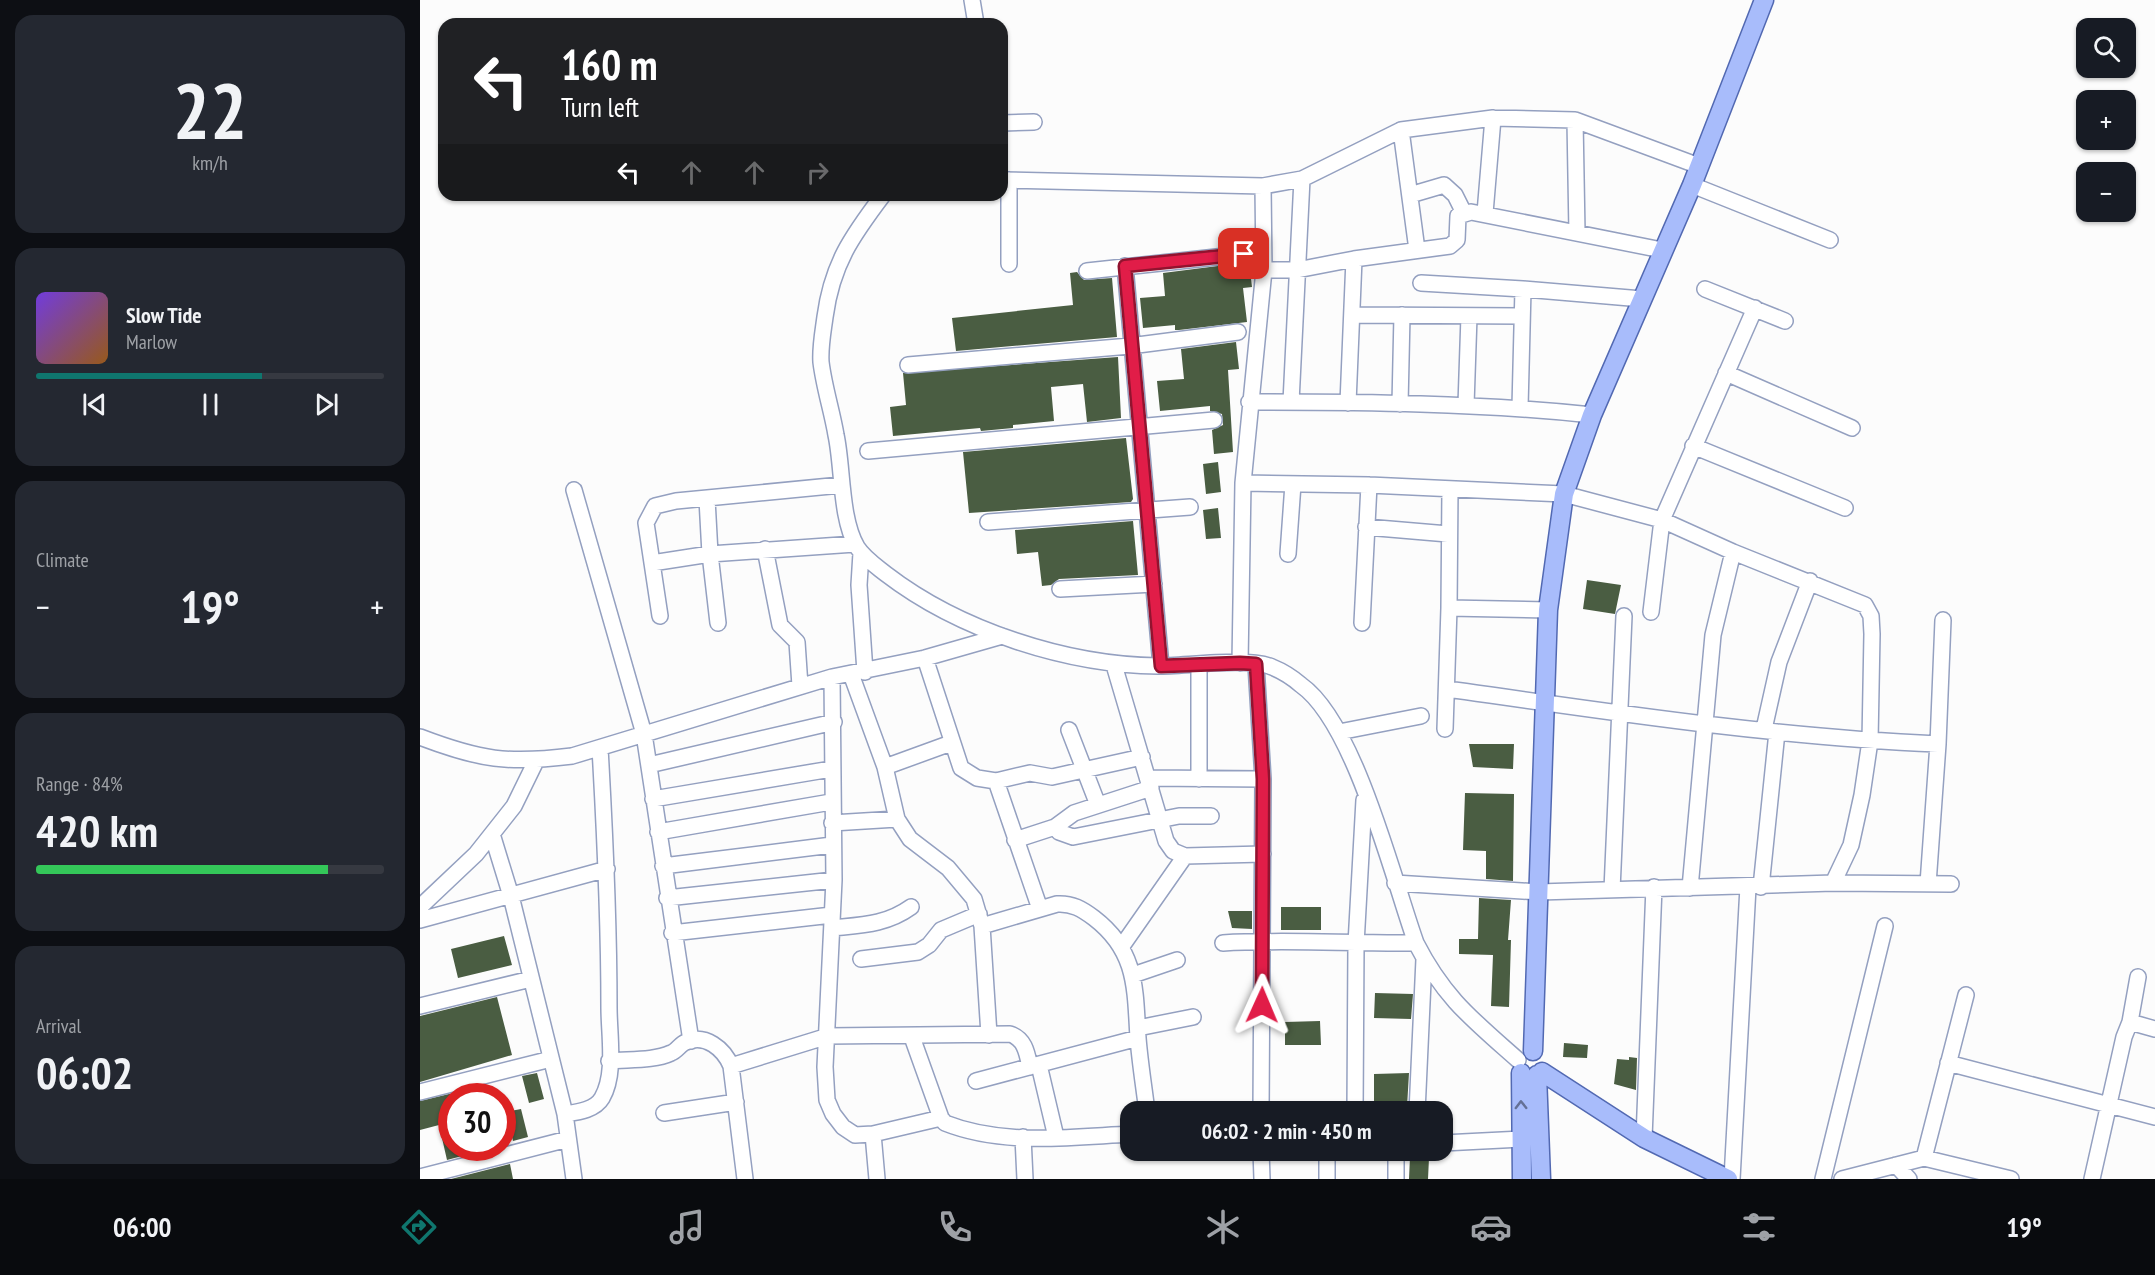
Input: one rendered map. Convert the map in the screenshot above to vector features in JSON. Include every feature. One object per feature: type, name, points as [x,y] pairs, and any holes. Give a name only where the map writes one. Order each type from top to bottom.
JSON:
[{"type":"main road","points":[[1522,1179],[1522,1139],[1530,1066],[1539,891],[1548,610],[1564,494],[1592,415],[1692,184],[1764,0]]},
{"type":"main road","points":[[1530,1066],[1644,1138],[1730,1179]]},
{"type":"main road","points":[[1530,1066],[1541,1179]]},
{"type":"street","points":[[972,0],[975,18]]},
{"type":"street","points":[[1008,180],[1263,186],[1302,179],[1401,130],[1493,118],[1575,120],[1699,166]]},
{"type":"street","points":[[1485,213],[1493,118]]},
{"type":"street","points":[[1575,120],[1577,232]]},
{"type":"street","points":[[1008,123],[1034,122]]},
{"type":"street","points":[[1401,130],[1418,250]]},
{"type":"street","points":[[1291,402],[1302,179]]},
{"type":"street","points":[[1692,184],[1830,240]]},
{"type":"street","points":[[1410,195],[1444,185],[1455,195],[1464,213]]},
{"type":"street","points":[[1261,1101],[1263,779],[1248,664],[1243,483],[1263,270],[1263,186]]},
{"type":"street","points":[[879,201],[842,252],[834,273],[821,345],[821,363],[837,438],[841,485],[858,548],[858,673],[885,767],[897,819],[910,839],[962,881],[974,899],[981,920],[989,1035]]},
{"type":"street","points":[[1006,201],[1009,264]]},
{"type":"street","points":[[1263,270],[1297,270],[1354,259],[1439,249],[1453,244],[1456,240],[1457,220],[1464,213],[1485,213],[1662,250]]},
{"type":"street","points":[[1087,271],[1244,254]]},
{"type":"street","points":[[1348,403],[1354,259]]},
{"type":"street","points":[[1125,266],[1161,666]]},
{"type":"street","points":[[1421,283],[1642,299]]},
{"type":"street","points":[[1520,407],[1523,289]]},
{"type":"street","points":[[1705,289],[1785,321]]},
{"type":"street","points":[[1651,612],[1662,520],[1755,308]]},
{"type":"street","points":[[1353,315],[1522,316]]},
{"type":"street","points":[[1400,404],[1402,315]]},
{"type":"street","points":[[1466,405],[1469,316]]},
{"type":"street","points":[[908,365],[1131,346],[1238,332]]},
{"type":"street","points":[[1726,374],[1852,428]]},
{"type":"street","points":[[1249,402],[1520,407],[1592,415]]},
{"type":"street","points":[[868,451],[1214,420]]},
{"type":"street","points":[[1693,446],[1845,508]]},
{"type":"street","points":[[1243,483],[1369,485],[1564,494],[1662,520],[1733,552],[1865,605],[1872,616],[1870,741],[1851,845],[1833,883]]},
{"type":"street","points":[[1288,554],[1293,484]]},
{"type":"street","points":[[660,616],[646,523],[655,506],[676,501],[841,485]]},
{"type":"street","points":[[1362,623],[1369,485]]},
{"type":"street","points":[[1445,729],[1448,689],[1450,489]]},
{"type":"street","points":[[574,490],[644,734],[672,933],[691,1041]]},
{"type":"street","points":[[707,499],[710,554],[718,623]]},
{"type":"street","points":[[988,522],[1190,507]]},
{"type":"street","points":[[1366,527],[1448,534]]},
{"type":"street","points":[[652,562],[765,549],[858,548],[903,587],[926,601],[1002,636],[1114,664],[1270,666],[1310,691],[1339,732],[1364,790],[1416,943],[1449,997],[1530,1066]]},
{"type":"street","points":[[765,549],[780,625],[797,642],[800,686]]},
{"type":"street","points":[[1690,888],[1713,635],[1733,552]]},
{"type":"street","points":[[1730,1179],[1755,887],[1779,662],[1810,581]]},
{"type":"street","points":[[1060,589],[1154,584]]},
{"type":"street","points":[[1449,608],[1548,610]]},
{"type":"street","points":[[1612,890],[1624,616]]},
{"type":"street","points":[[1928,884],[1938,744],[1943,620]]},
{"type":"street","points":[[420,737],[489,760],[536,761],[572,756],[832,677],[925,658],[1002,636]]},
{"type":"street","points":[[925,658],[961,768],[977,778],[996,781],[1030,773],[1052,777],[1142,757]]},
{"type":"street","points":[[1114,664],[1150,783],[1158,820],[1166,841],[1173,851],[1185,856],[1263,855]]},
{"type":"street","points":[[1199,666],[1199,779]]},
{"type":"street","points":[[832,677],[834,722],[831,802],[834,880],[825,1079],[833,1114],[843,1127],[855,1135],[873,1134],[941,1118]]},
{"type":"street","points":[[1448,689],[1704,724],[1870,741],[1938,744]]},
{"type":"street","points":[[1339,732],[1421,716]]},
{"type":"street","points":[[649,765],[834,722]]},
{"type":"street","points":[[1069,730],[1098,805]]},
{"type":"street","points":[[885,767],[951,743]]},
{"type":"street","points":[[565,1113],[586,1110],[601,1102],[607,1088],[609,1061],[607,869],[600,748]]},
{"type":"street","points":[[420,907],[476,854],[492,834],[514,806],[536,761]]},
{"type":"street","points":[[653,799],[831,769]]},
{"type":"street","points":[[1016,840],[1055,827],[1074,813],[1150,783],[1199,779],[1263,779]]},
{"type":"street","points":[[996,781],[1040,909]]},
{"type":"street","points":[[1355,1101],[1356,944],[1364,790]]},
{"type":"street","points":[[658,832],[831,802]]},
{"type":"street","points":[[1055,827],[1059,832],[1073,837],[1179,816],[1210,816]]},
{"type":"street","points":[[832,823],[897,819]]},
{"type":"street","points":[[492,834],[511,896],[565,1113],[574,1179]]},
{"type":"street","points":[[663,866],[832,845]]},
{"type":"street","points":[[1122,946],[1185,856]]},
{"type":"street","points":[[420,920],[607,869]]},
{"type":"street","points":[[667,898],[834,880]]},
{"type":"street","points":[[1395,883],[1539,891],[1654,887],[1755,887],[1833,883],[1951,884]]},
{"type":"street","points":[[1644,1138],[1654,887]]},
{"type":"street","points":[[861,959],[918,952],[929,945],[941,930],[981,920],[1069,903],[1084,910],[1111,931],[1122,946],[1133,975],[1146,1101]]},
{"type":"street","points":[[672,933],[832,921],[883,922],[910,907]]},
{"type":"street","points":[[1823,1179],[1886,926]]},
{"type":"street","points":[[1223,943],[1263,940],[1356,944],[1416,943]]},
{"type":"street","points":[[1418,1101],[1424,958]]},
{"type":"street","points":[[1133,975],[1177,960]]},
{"type":"street","points":[[2092,1179],[2108,1104],[2130,1022],[2138,977]]},
{"type":"street","points":[[420,1006],[531,980]]},
{"type":"street","points":[[1924,1158],[1966,995]]},
{"type":"street","points":[[976,1081],[1035,1066],[1192,1017]]},
{"type":"street","points":[[2130,1022],[2155,1029]]},
{"type":"street","points":[[731,1066],[828,1035],[1018,1037],[1035,1066],[1056,1137]]},
{"type":"street","points":[[912,1037],[941,1118],[945,1123],[964,1130],[1023,1137],[1120,1134]]},
{"type":"street","points":[[609,1061],[671,1053],[691,1041],[702,1039],[727,1056],[731,1066],[746,1179]]},
{"type":"street","points":[[420,1092],[551,1059]]},
{"type":"street","points":[[1948,1063],[2155,1117]]},
{"type":"street","points":[[664,1113],[736,1102]]},
{"type":"street","points":[[873,1134],[877,1179]]},
{"type":"street","points":[[1023,1137],[1025,1179]]},
{"type":"street","points":[[420,1177],[568,1139]]},
{"type":"street","points":[[1453,1142],[1522,1139]]},
{"type":"street","points":[[1842,1179],[1924,1158],[2011,1179]]},
{"type":"street","points":[[1261,1161],[1262,1179]]},
{"type":"street","points":[[1327,1161],[1327,1179]]},
{"type":"street","points":[[1396,1161],[1396,1179]]},
{"type":"street","points":[[1896,1165],[1909,1179]]},
{"type":"building","points":[[1249,262],[1252,287],[1243,288],[1247,322],[1179,330],[1175,330],[1175,325],[1143,328],[1140,298],[1165,296],[1163,273]]},
{"type":"building","points":[[1077,272],[1084,280],[1112,278],[1117,337],[956,351],[952,318],[1073,305],[1070,273]]},
{"type":"building","points":[[1236,342],[1239,369],[1228,370],[1233,452],[1214,454],[1212,430],[1223,425],[1222,414],[1210,411],[1210,406],[1160,411],[1157,381],[1184,379],[1181,349]]},
{"type":"building","points":[[1118,357],[1121,418],[1087,422],[1083,384],[1051,387],[1054,421],[981,431],[980,428],[893,436],[890,407],[906,405],[903,373]]},
{"type":"building","points":[[1126,438],[1133,499],[1131,502],[969,513],[963,452]]},
{"type":"building","points":[[1218,462],[1221,492],[1206,494],[1203,464]]},
{"type":"building","points":[[1218,508],[1221,538],[1206,539],[1203,510]]},
{"type":"building","points":[[1133,521],[1138,575],[1059,579],[1051,585],[1042,586],[1038,552],[1017,554],[1015,530]]},
{"type":"building","points":[[1587,580],[1621,585],[1615,614],[1583,609]]},
{"type":"building","points":[[1469,744],[1514,744],[1513,769],[1473,767]]},
{"type":"building","points":[[1465,793],[1514,794],[1513,881],[1486,879],[1486,851],[1463,850]]},
{"type":"building","points":[[1479,898],[1511,900],[1508,940],[1511,940],[1509,1007],[1491,1006],[1493,955],[1459,954],[1459,939],[1478,939]]},
{"type":"building","points":[[1281,907],[1321,907],[1321,930],[1281,930]]},
{"type":"building","points":[[1228,911],[1252,911],[1252,929],[1232,928]]},
{"type":"building","points":[[504,936],[512,965],[458,978],[451,949]]},
{"type":"building","points":[[1375,993],[1413,994],[1411,1019],[1374,1018]]},
{"type":"building","points":[[497,997],[512,1055],[420,1082],[420,1016]]},
{"type":"building","points":[[1320,1021],[1321,1045],[1285,1045],[1285,1022]]},
{"type":"building","points":[[1564,1043],[1588,1045],[1587,1058],[1563,1057]]},
{"type":"building","points":[[1629,1057],[1637,1058],[1636,1090],[1614,1084],[1617,1059],[1629,1060]]},
{"type":"building","points":[[537,1073],[544,1099],[529,1103],[522,1076]]},
{"type":"building","points":[[1409,1073],[1407,1101],[1374,1101],[1374,1074]]},
{"type":"building","points":[[438,1097],[438,1125],[420,1130],[420,1101]]},
{"type":"building","points":[[521,1109],[528,1137],[516,1140],[516,1110]]},
{"type":"building","points":[[1410,1161],[1429,1161],[1428,1179],[1409,1179]]},
{"type":"building","points":[[510,1164],[513,1179],[451,1179]]},
{"type":"route","points":[[1244,254],[1125,266],[1161,666],[1256,664],[1263,779],[1262,1005]]}]
